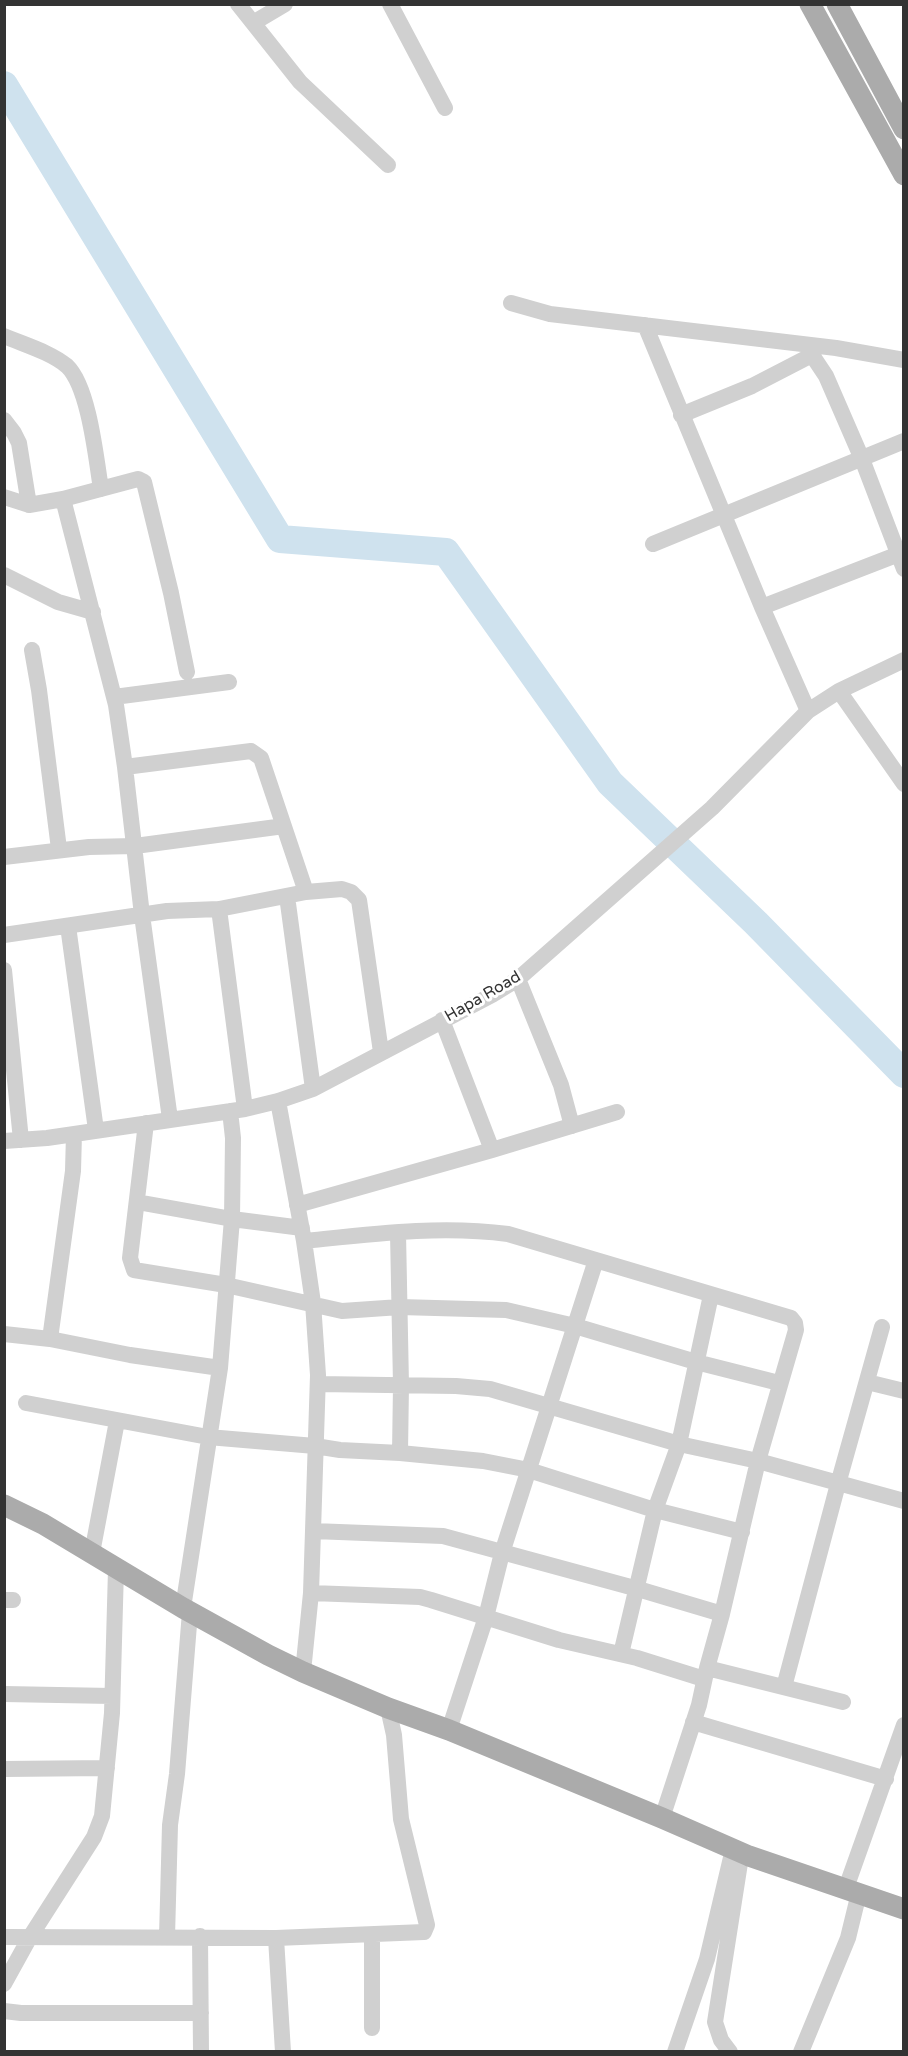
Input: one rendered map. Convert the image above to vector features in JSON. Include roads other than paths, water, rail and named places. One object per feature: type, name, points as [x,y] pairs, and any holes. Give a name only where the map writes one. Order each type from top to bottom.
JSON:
[{"type":"main road","points":[[810,4],[903,175]]},
{"type":"main road","points":[[837,4],[903,129]]},
{"type":"main road","points":[[4,1505],[43,1524],[187,1610],[303,1672],[388,1708],[449,1730],[738,1851],[903,1909]]},
{"type":"street","points":[[238,4],[300,82],[388,165]]},
{"type":"street","points":[[253,23],[285,4]]},
{"type":"street","points":[[390,4],[445,108]]},
{"type":"street","points":[[511,303],[550,314],[808,350],[836,348],[903,360]]},
{"type":"street","points":[[645,326],[762,608],[808,711]]},
{"type":"street","points":[[4,336],[55,358],[68,367],[77,379],[87,409],[101,489]]},
{"type":"street","points":[[681,415],[752,386],[808,350]]},
{"type":"street","points":[[762,608],[902,558],[826,376],[808,350]]},
{"type":"street","points":[[4,420],[19,443],[30,505]]},
{"type":"street","points":[[653,544],[903,441]]},
{"type":"street","points":[[4,497],[23,505],[30,505],[63,499],[138,479],[145,483],[182,640],[187,672]]},
{"type":"street","points":[[63,499],[114,697],[170,1119]]},
{"type":"street","points":[[4,575],[58,602],[93,612]]},
{"type":"street","points":[[32,650],[59,849]]},
{"type":"street","name":"Hapa Road","points":[[9,1143],[238,1110],[278,1101],[313,1089],[492,995],[518,979],[712,808],[819,702],[903,660]]},
{"type":"street","points":[[114,697],[229,682]]},
{"type":"street","points":[[838,691],[903,784]]},
{"type":"street","points":[[125,767],[250,750],[261,758],[306,892]]},
{"type":"street","points":[[4,857],[59,849],[135,846],[284,826]]},
{"type":"street","points":[[4,936],[167,911],[219,909],[306,892],[342,889],[351,892],[359,900],[381,1052]]},
{"type":"street","points":[[287,896],[313,1089]]},
{"type":"street","points":[[167,1937],[171,1825],[177,1774],[187,1610],[220,1368],[232,1219],[233,1138],[238,1110],[219,909]]},
{"type":"street","points":[[68,927],[96,1130]]},
{"type":"street","points":[[4,970],[8,1046],[9,1143]]},
{"type":"street","points":[[518,979],[561,1085],[572,1126]]},
{"type":"street","points":[[442,1020],[492,1150]]},
{"type":"street","points":[[278,1101],[303,1234],[313,1304],[318,1384],[311,1593],[303,1672]]},
{"type":"street","points":[[297,1204],[492,1150],[617,1112]]},
{"type":"street","points":[[146,1123],[129,1262],[134,1270],[226,1285],[342,1311],[400,1307],[506,1310],[575,1326],[696,1362],[779,1383]]},
{"type":"street","points":[[50,1339],[73,1171],[74,1134]]},
{"type":"street","points":[[137,1202],[303,1234],[398,1233],[443,1229],[508,1234],[791,1318],[796,1330],[758,1461],[699,1705],[662,1818]]},
{"type":"street","points":[[398,1233],[402,1385],[400,1453]]},
{"type":"street","points":[[449,1730],[486,1617],[502,1553],[596,1260]]},
{"type":"street","points":[[621,1654],[655,1510],[679,1444],[711,1295]]},
{"type":"street","points":[[784,1687],[882,1327]]},
{"type":"street","points":[[4,1334],[50,1339],[130,1355],[220,1368]]},
{"type":"street","points":[[867,1382],[903,1391]]},
{"type":"street","points":[[318,1384],[456,1386],[490,1389],[679,1444],[758,1461],[903,1501]]},
{"type":"street","points":[[26,1403],[210,1437],[483,1461],[529,1470],[655,1510],[742,1532]]},
{"type":"street","points":[[92,1553],[117,1421]]},
{"type":"street","points":[[313,1531],[443,1536],[722,1614]]},
{"type":"street","points":[[4,1984],[30,1937],[94,1837],[102,1816],[112,1696],[116,1569]]},
{"type":"street","points":[[311,1593],[420,1598],[559,1640],[705,1674],[784,1687],[843,1702]]},
{"type":"street","points":[[4,1694],[112,1696]]},
{"type":"street","points":[[4,1937],[276,1938],[421,1933],[426,1930],[428,1924],[400,1819],[394,1735],[388,1708]]},
{"type":"street","points":[[693,1722],[886,1779]]},
{"type":"street","points":[[801,2052],[848,1938],[852,1891],[903,1725]]},
{"type":"street","points":[[4,1768],[107,1768]]},
{"type":"street","points":[[675,2052],[707,1959],[738,1851]]},
{"type":"street","points":[[730,2052],[721,2040],[716,2022],[738,1851]]},
{"type":"street","points":[[372,1935],[372,2028]]},
{"type":"street","points":[[200,1936],[201,2052]]},
{"type":"street","points":[[276,1938],[282,2052]]},
{"type":"street","points":[[4,2011],[21,2013],[201,2013]]},
{"type":"waterway","points":[[4,85],[280,539],[446,552],[610,783],[756,923],[904,1074]]}]
